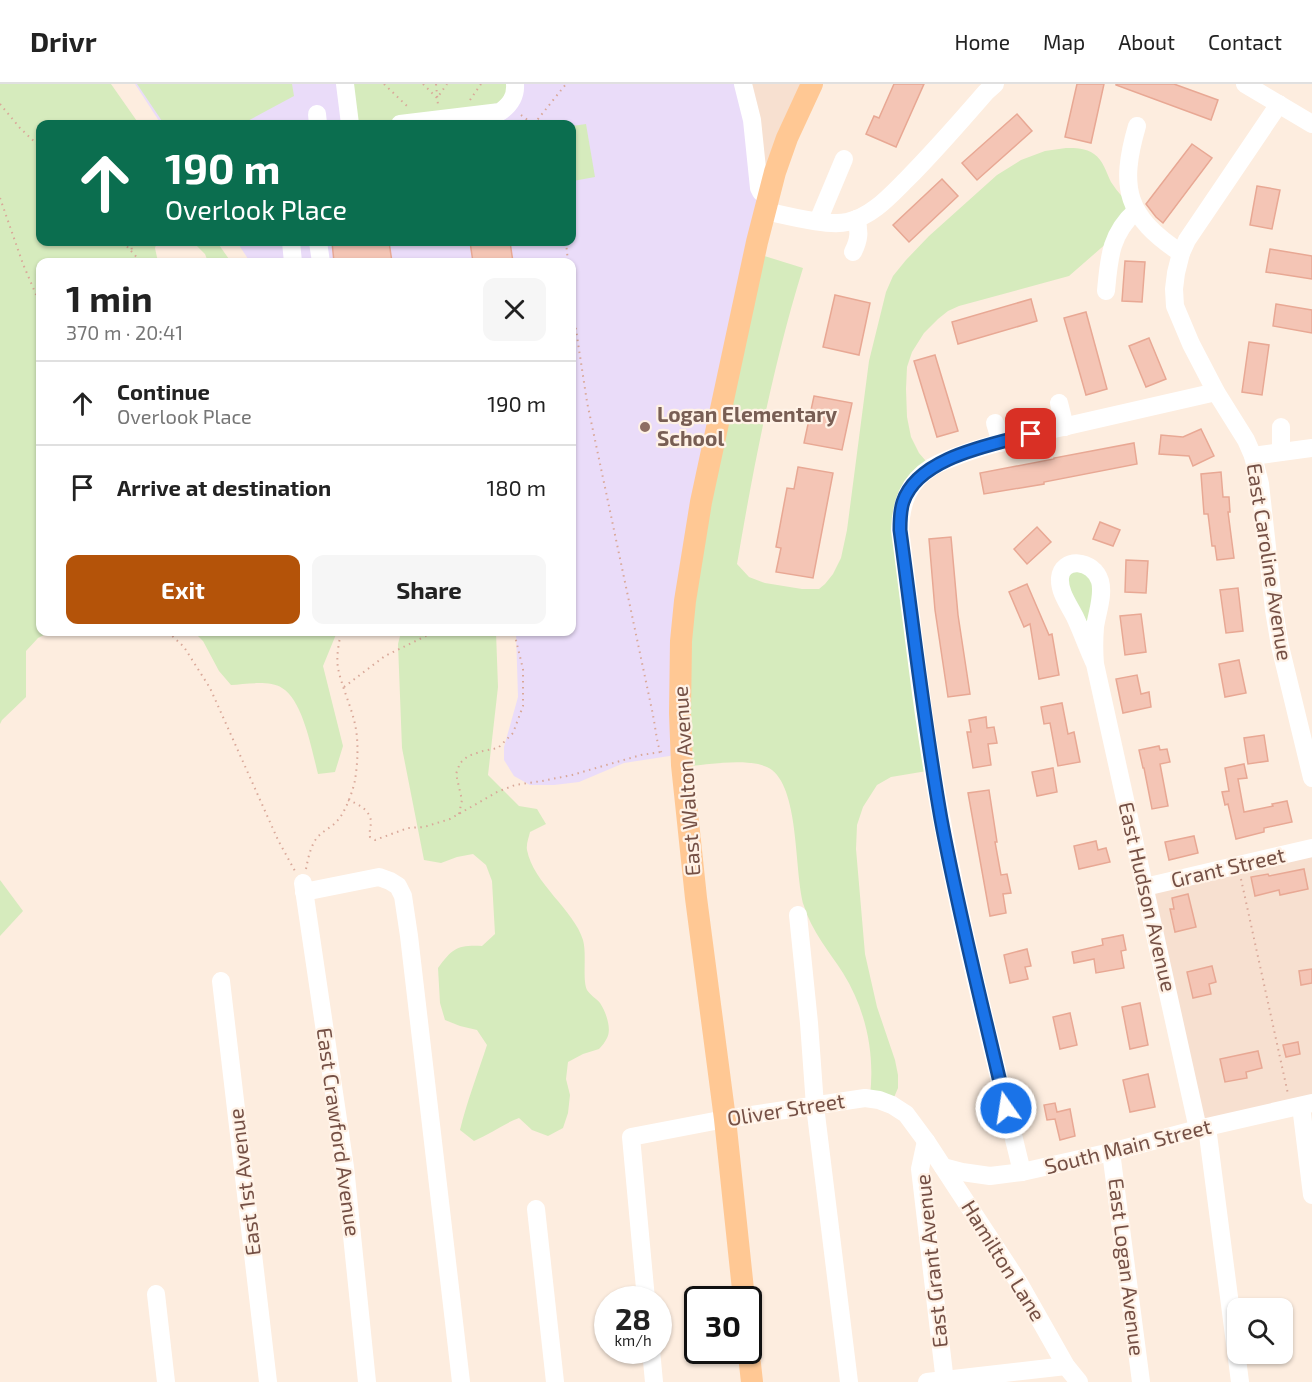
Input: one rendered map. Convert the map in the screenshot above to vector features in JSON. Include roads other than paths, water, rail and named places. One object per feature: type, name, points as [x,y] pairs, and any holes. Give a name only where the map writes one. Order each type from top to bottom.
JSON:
[{"type":"main road","name":"East Walton Avenue","points":[[743,1286],[726,1119],[696,898],[682,765],[681,640],[701,502],[757,242],[775,172],[787,138],[812,84]]},
{"type":"main road","points":[[750,1364],[752,1382]]},
{"type":"street","points":[[345,84],[350,120]]},
{"type":"street","points":[[440,120],[500,112],[507,108],[513,100],[515,84]]},
{"type":"street","points":[[743,84],[752,120],[759,188],[767,204],[830,223],[846,223],[866,215],[887,199],[929,158],[995,84]]},
{"type":"street","points":[[1252,86],[1312,124]]},
{"type":"street","name":"East Caroline Avenue","points":[[1279,104],[1187,240],[1181,253],[1174,288],[1175,306],[1191,344],[1253,456],[1260,484],[1280,646],[1312,778]]},
{"type":"street","points":[[1137,126],[1129,156],[1131,200],[1136,212],[1158,237],[1181,253]]},
{"type":"street","points":[[818,221],[844,159]]},
{"type":"street","points":[[1106,291],[1108,266],[1116,235],[1128,218],[1136,212]]},
{"type":"street","points":[[853,252],[860,237],[856,219]]},
{"type":"street","points":[[1022,1172],[955,887],[942,820],[926,728],[900,530],[903,500],[918,479],[931,468],[973,450],[1216,392]]},
{"type":"street","points":[[1059,403],[1065,427]]},
{"type":"street","points":[[995,423],[1001,442]]},
{"type":"street","points":[[1281,427],[1281,453]]},
{"type":"street","points":[[1253,456],[1281,453],[1310,443]]},
{"type":"street","name":"East Hudson Avenue","points":[[1095,664],[1060,586],[1060,576],[1070,565],[1080,563],[1089,566],[1096,572],[1100,582],[1101,593],[1093,645],[1095,664],[1202,1128],[1240,1382]]},
{"type":"street","name":"Grant Street","points":[[1145,886],[1312,848]]},
{"type":"street","name":"East Crawford Avenue","points":[[367,1382],[345,1167],[303,888],[379,877],[398,886],[403,896],[461,1382]]},
{"type":"street","points":[[798,915],[815,1106],[849,1382]]},
{"type":"street","name":"East 1st Avenue","points":[[221,981],[268,1382]]},
{"type":"street","name":"Oliver Street","points":[[645,1286],[631,1137],[726,1119],[865,1098],[892,1105],[906,1114],[926,1141]]},
{"type":"street","points":[[1301,1106],[1312,1195]]},
{"type":"street","name":"South Main Street","points":[[943,1167],[990,1176],[1022,1172],[1301,1106]]},
{"type":"street","name":"Hamilton Lane","points":[[926,1141],[1019,1283],[1066,1366],[1079,1382]]},
{"type":"street","name":"East Grant Avenue","points":[[926,1141],[920,1169],[945,1381]]},
{"type":"street","name":"East Logan Avenue","points":[[1111,1152],[1141,1382]]},
{"type":"street","points":[[536,1209],[555,1382]]},
{"type":"street","points":[[156,1294],[166,1382]]},
{"type":"street","points":[[652,1364],[654,1382]]},
{"type":"street","points":[[927,1382],[1040,1375],[1066,1366]]},
{"type":"place","name":"Logan Elementary School","points":[[645,427]]}]
